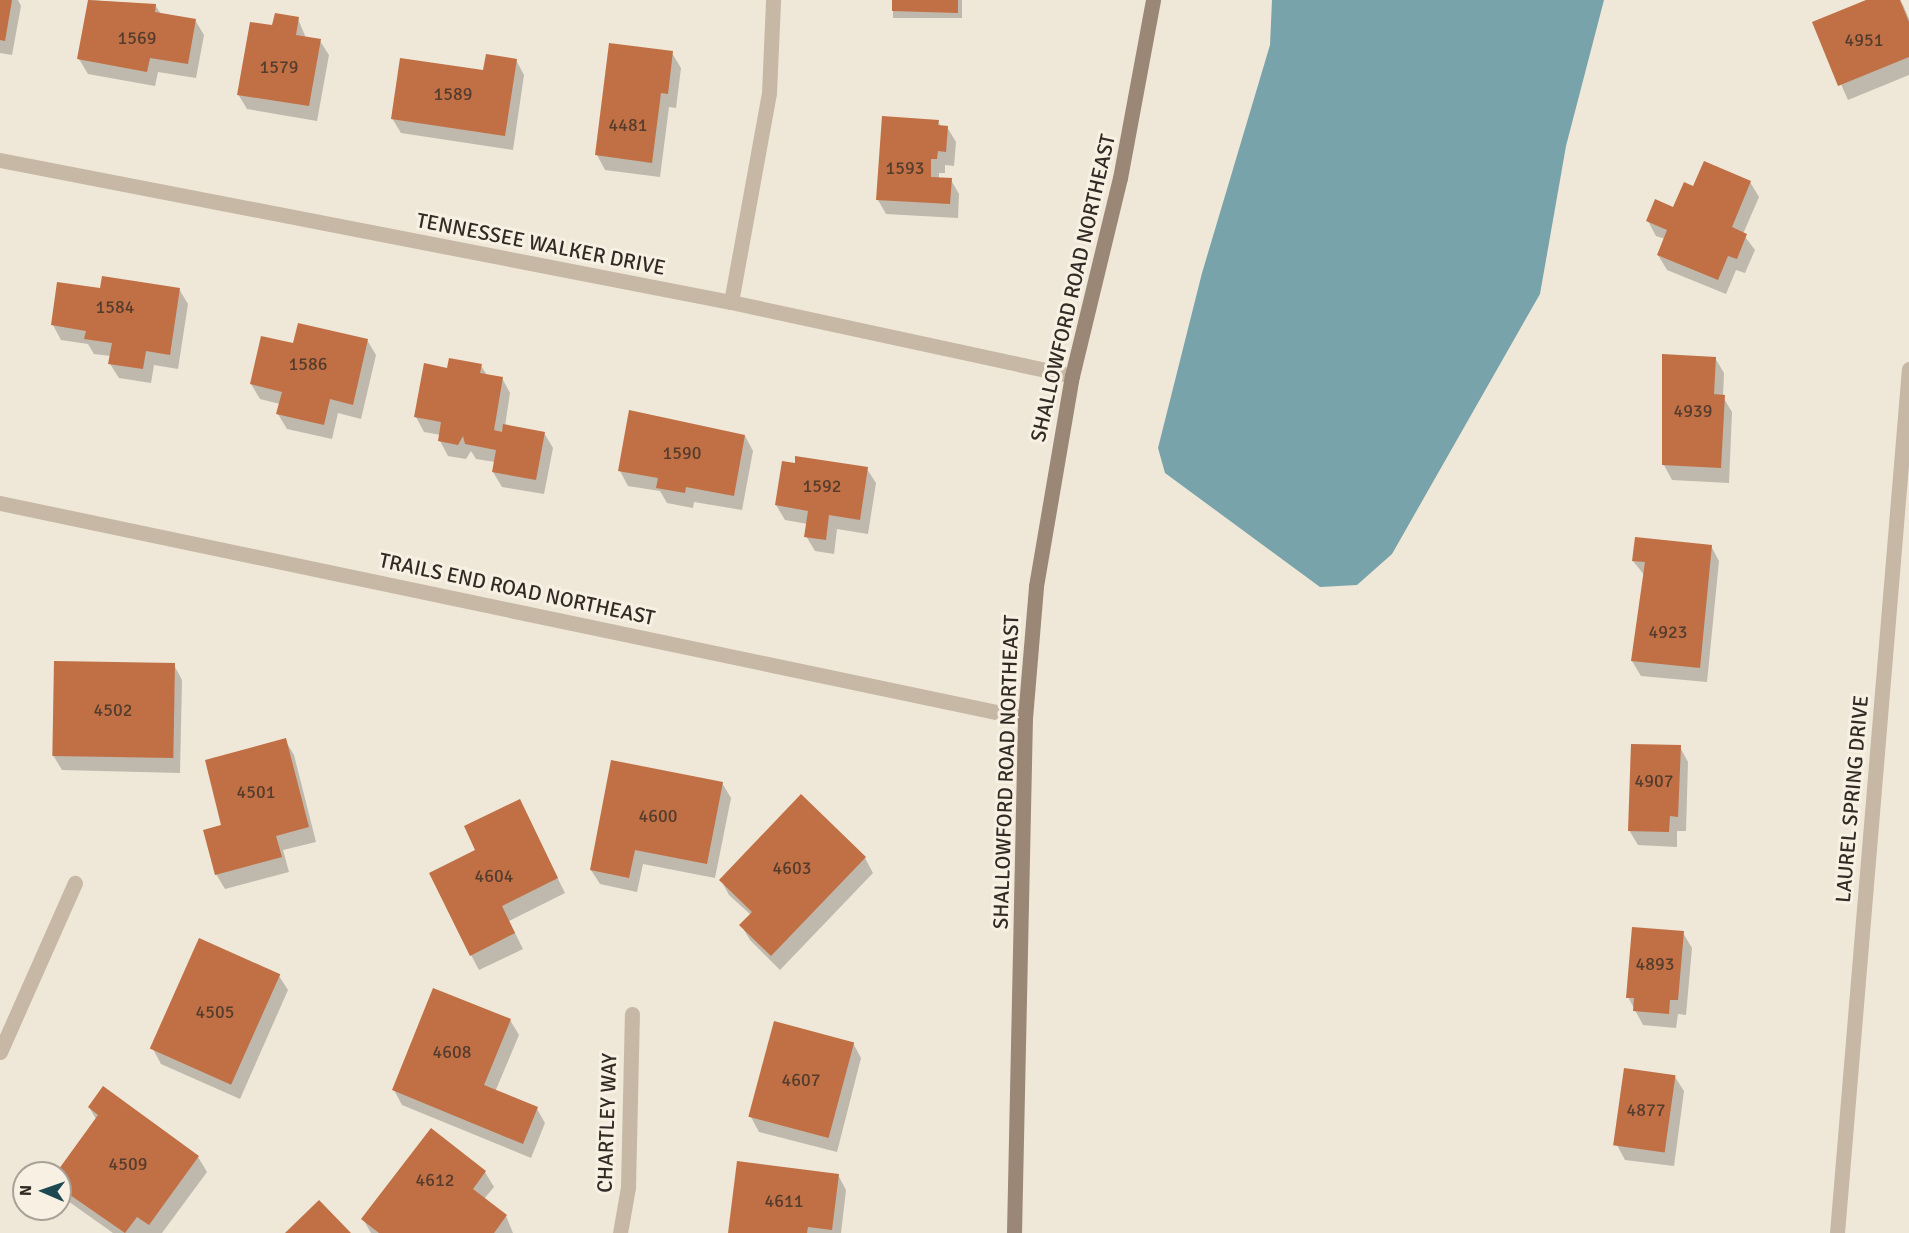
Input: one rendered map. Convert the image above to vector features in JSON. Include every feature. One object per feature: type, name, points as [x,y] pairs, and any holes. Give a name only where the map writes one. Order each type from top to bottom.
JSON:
[{"type":"main road","name":"SHALLOWFORD ROAD NORTHEAST","points":[[1014,1233],[1025,718],[1036,586],[1072,376],[1120,178],[1153,0]]},
{"type":"street","points":[[731,302],[769,93],[773,0]]},
{"type":"street","name":"TENNESSEE WALKER DRIVE","points":[[0,160],[731,302],[1072,376]]},
{"type":"street","name":"LAUREL SPRING DRIVE","points":[[1837,1233],[1909,369]]},
{"type":"street","name":"TRAILS END ROAD NORTHEAST","points":[[0,503],[1025,718]]},
{"type":"street","points":[[0,1052],[75,883]]},
{"type":"street","name":"CHARTLEY WAY","points":[[620,1233],[628,1187],[632,1014]]},
{"type":"water","points":[[1272,0],[1604,0],[1566,146],[1540,294],[1392,554],[1357,585],[1320,587],[1165,473],[1158,448],[1202,273],[1270,45]]},
{"type":"building","points":[[0,0],[12,0],[5,41],[0,40]]},
{"type":"building","points":[[88,0],[156,4],[155,12],[196,19],[188,64],[150,58],[147,72],[77,59]]},
{"type":"building","points":[[892,0],[958,0],[958,13],[892,11]]},
{"type":"building","points":[[1866,0],[1900,0],[1909,22],[1909,57],[1838,86],[1812,22]]},
{"type":"building","points":[[275,13],[299,17],[296,35],[321,39],[309,106],[237,95],[250,22],[272,25]]},
{"type":"building","points":[[609,43],[673,51],[668,94],[661,93],[652,163],[595,155]]},
{"type":"building","points":[[486,54],[517,59],[505,136],[391,119],[400,58],[483,70]]},
{"type":"building","points":[[882,116],[939,120],[938,125],[948,126],[946,152],[938,151],[937,159],[931,159],[931,177],[952,178],[950,204],[876,200]]},
{"type":"building","points":[[1704,161],[1751,181],[1732,227],[1747,234],[1737,259],[1728,256],[1718,280],[1657,255],[1667,230],[1646,221],[1655,199],[1673,207],[1684,182],[1693,186]]},
{"type":"building","points":[[102,276],[180,288],[170,355],[146,351],[143,369],[108,364],[112,343],[84,339],[86,331],[51,325],[57,282],[100,288]]},
{"type":"building","points":[[298,323],[368,339],[353,405],[330,399],[324,425],[276,414],[282,392],[250,384],[261,336],[293,343]]},
{"type":"building","points":[[1662,354],[1716,357],[1714,394],[1725,395],[1721,468],[1662,465]]},
{"type":"building","points":[[449,358],[482,364],[480,373],[503,377],[494,430],[502,432],[503,424],[545,432],[536,480],[492,472],[496,450],[465,444],[463,436],[458,445],[438,441],[441,422],[414,417],[424,363],[447,368]]},
{"type":"building","points":[[629,410],[745,435],[734,496],[686,487],[685,493],[656,488],[658,478],[618,471]]},
{"type":"building","points":[[795,456],[868,467],[860,520],[829,515],[826,540],[804,537],[808,511],[775,505],[782,461],[795,463]]},
{"type":"building","points":[[1635,537],[1712,545],[1700,668],[1631,661],[1645,562],[1632,561]]},
{"type":"building","points":[[54,661],[175,663],[173,758],[52,756]]},
{"type":"building","points":[[286,738],[309,827],[276,836],[282,857],[215,875],[203,830],[221,825],[205,760]]},
{"type":"building","points":[[1631,744],[1681,745],[1678,817],[1670,816],[1669,832],[1628,831]]},
{"type":"building","points":[[611,760],[723,782],[707,864],[635,850],[629,878],[590,870]]},
{"type":"building","points":[[801,794],[866,857],[771,956],[739,925],[752,912],[719,880]]},
{"type":"building","points":[[520,799],[558,878],[502,906],[515,933],[470,956],[429,873],[475,850],[464,826]]},
{"type":"building","points":[[1632,927],[1684,931],[1678,1000],[1670,1000],[1669,1014],[1633,1011],[1634,998],[1626,998]]},
{"type":"building","points":[[199,938],[280,974],[231,1085],[150,1049]]},
{"type":"building","points":[[433,988],[511,1019],[484,1085],[538,1107],[523,1144],[392,1090]]},
{"type":"building","points":[[774,1021],[854,1042],[829,1138],[748,1117]]},
{"type":"building","points":[[1624,1068],[1675,1075],[1665,1152],[1613,1145]]},
{"type":"building","points":[[103,1086],[199,1156],[149,1225],[137,1217],[125,1233],[72,1196],[72,1161],[65,1161],[98,1115],[88,1107]]},
{"type":"building","points":[[431,1128],[486,1171],[473,1189],[507,1215],[494,1233],[379,1233],[361,1219]]},
{"type":"building","points":[[737,1161],[839,1174],[832,1230],[808,1227],[807,1233],[728,1233]]},
{"type":"building","points":[[319,1200],[351,1233],[285,1233]]}]
